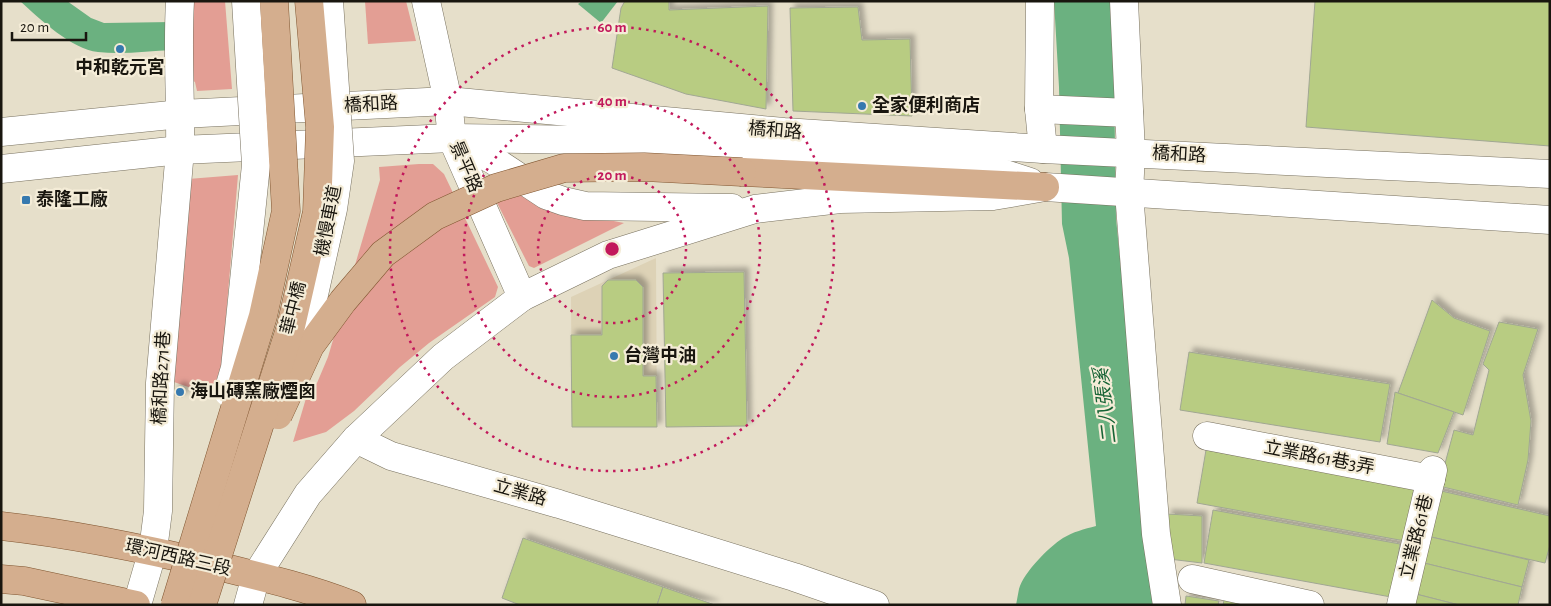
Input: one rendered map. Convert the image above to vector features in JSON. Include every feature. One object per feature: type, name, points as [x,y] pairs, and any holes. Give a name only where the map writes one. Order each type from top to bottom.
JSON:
[{"type":"main road","name":"華中橋","points":[[175,605],[263,316],[286,211],[274,1]]},
{"type":"main road","name":"華中橋","points":[[202,605],[291,326],[317,212],[320,127],[309,1]]},
{"type":"main road","points":[[232,511],[310,346],[343,301],[383,254],[435,216],[496,188],[564,168],[644,167],[1044,187]]},
{"type":"main road","name":"環河西路三段","points":[[1,526],[51,531],[153,550],[256,576],[352,605]]},
{"type":"main road","points":[[1,579],[24,580],[137,605]]},
{"type":"street","points":[[180,1],[178,36],[181,114],[180,150]]},
{"type":"street","points":[[168,605],[235,368],[256,165],[246,1]]},
{"type":"street","name":"機慢車道","points":[[215,605],[314,299],[333,209],[340,160],[329,1]]},
{"type":"street","name":"景平路","points":[[426,1],[448,101],[452,138],[522,297]]},
{"type":"street","points":[[1040,1],[1039,109],[1042,149]]},
{"type":"street","points":[[1124,1],[1131,153],[1129,193],[1156,534],[1166,605]]},
{"type":"street","name":"橋和路","points":[[1,132],[181,114],[448,101],[784,132],[1042,149],[1550,174]]},
{"type":"street","points":[[1039,109],[1129,113]]},
{"type":"street","name":"橋和路","points":[[452,138],[493,160],[546,195],[585,206],[755,208],[840,199],[993,196],[1044,187],[1550,220]]},
{"type":"street","name":"橋和路","points":[[1,169],[180,150],[452,138],[585,140],[993,170],[1044,187]]},
{"type":"street","name":"橋和路271巷","points":[[137,605],[153,550],[158,511],[160,384],[180,150]]},
{"type":"street","name":"橋和路","points":[[356,439],[442,357],[522,297],[608,256],[755,208]]},
{"type":"street","name":"立業路61巷3弄","points":[[1207,436],[1432,475]]},
{"type":"street","points":[[248,605],[256,576],[308,494],[356,439]]},
{"type":"street","name":"立業路","points":[[356,439],[392,456],[568,506],[794,577],[875,605]]},
{"type":"street","name":"立業路61巷","points":[[1400,605],[1432,475]]},
{"type":"street","points":[[1192,580],[1310,605]]},
{"type":"shaded area","points":[[187,1],[225,1],[232,89],[197,91],[195,82],[190,79]]},
{"type":"shaded area","points":[[365,1],[406,1],[416,41],[368,44]]},
{"type":"shaded area","points":[[433,164],[444,174],[498,287],[495,297],[429,343],[400,367],[354,411],[326,432],[293,442],[307,395],[317,383],[328,357],[380,180],[379,167]]},
{"type":"shaded area","points":[[238,175],[222,364],[211,395],[174,382],[188,179]]},
{"type":"shaded area","points":[[485,179],[593,217],[624,223],[534,268],[529,266]]},
{"type":"shaded area","name":"台灣中油","points":[[656,258],[657,427],[572,427],[571,297]]},
{"type":"water","points":[[20,1],[67,1],[91,18],[104,23],[172,22],[173,50],[116,53],[88,50],[56,32]]},
{"type":"water","points":[[582,1],[618,1],[601,23],[578,4]]},
{"type":"water","name":"二八張溪","points":[[1054,1],[1111,1],[1116,218],[1154,605],[1016,605],[1022,582],[1031,568],[1044,554],[1067,536],[1096,526],[1069,258],[1062,224],[1059,87]]},
{"type":"building","points":[[625,1],[669,1],[669,10],[768,6],[766,109],[686,94],[612,68],[621,8]]},
{"type":"building","points":[[1315,1],[1550,1],[1550,146],[1306,127]]},
{"type":"building","points":[[858,7],[862,40],[910,39],[912,116],[793,111],[790,8]]},
{"type":"building","points":[[744,272],[747,426],[666,427],[663,273]]},
{"type":"building","name":"台灣中油","points":[[608,280],[636,280],[643,287],[643,376],[656,376],[657,427],[572,427],[571,335],[602,335],[602,286]]},
{"type":"building","points":[[1432,300],[1454,318],[1490,331],[1463,415],[1398,393]]},
{"type":"building","points":[[1499,322],[1538,329],[1523,375],[1531,421],[1528,460],[1518,505],[1439,486],[1454,430],[1473,435],[1489,370],[1483,364]]},
{"type":"building","points":[[1189,352],[1390,384],[1380,442],[1180,410]]},
{"type":"building","name":"海山磚窯廠煙囪","points":[[178,387],[182,387],[185,392],[184,396],[178,397],[175,394],[175,390]]},
{"type":"building","points":[[1395,392],[1454,412],[1438,453],[1387,444]]},
{"type":"building","points":[[1206,450],[1414,488],[1405,541],[1197,503]]},
{"type":"building","points":[[1437,490],[1550,516],[1550,545],[1545,563],[1427,536]]},
{"type":"building","points":[[1213,510],[1400,544],[1391,597],[1204,563]]},
{"type":"building","points":[[1167,514],[1202,516],[1202,563],[1169,559]]},
{"type":"building","points":[[1427,536],[1529,560],[1522,587],[1420,562]]},
{"type":"building","points":[[523,538],[663,587],[657,605],[520,605],[502,598]]},
{"type":"building","points":[[1420,562],[1522,587],[1518,605],[1459,605],[1412,593]]},
{"type":"building","points":[[663,587],[715,605],[657,605]]},
{"type":"building","points":[[1412,593],[1459,605],[1409,605]]},
{"type":"building","points":[[1186,596],[1219,601],[1218,605],[1185,605]]},
{"type":"building","points":[[1224,600],[1250,605],[1223,605]]},
{"type":"place","name":"中和乾元宮","points":[[120,49]]},
{"type":"place","name":"全家便利商店","points":[[862,106]]},
{"type":"place","name":"泰隆工廠","points":[[26,200]]},
{"type":"place","name":"台灣中油","points":[[614,356]]},
{"type":"place","name":"海山磚窯廠煙囪","points":[[180,392]]}]
